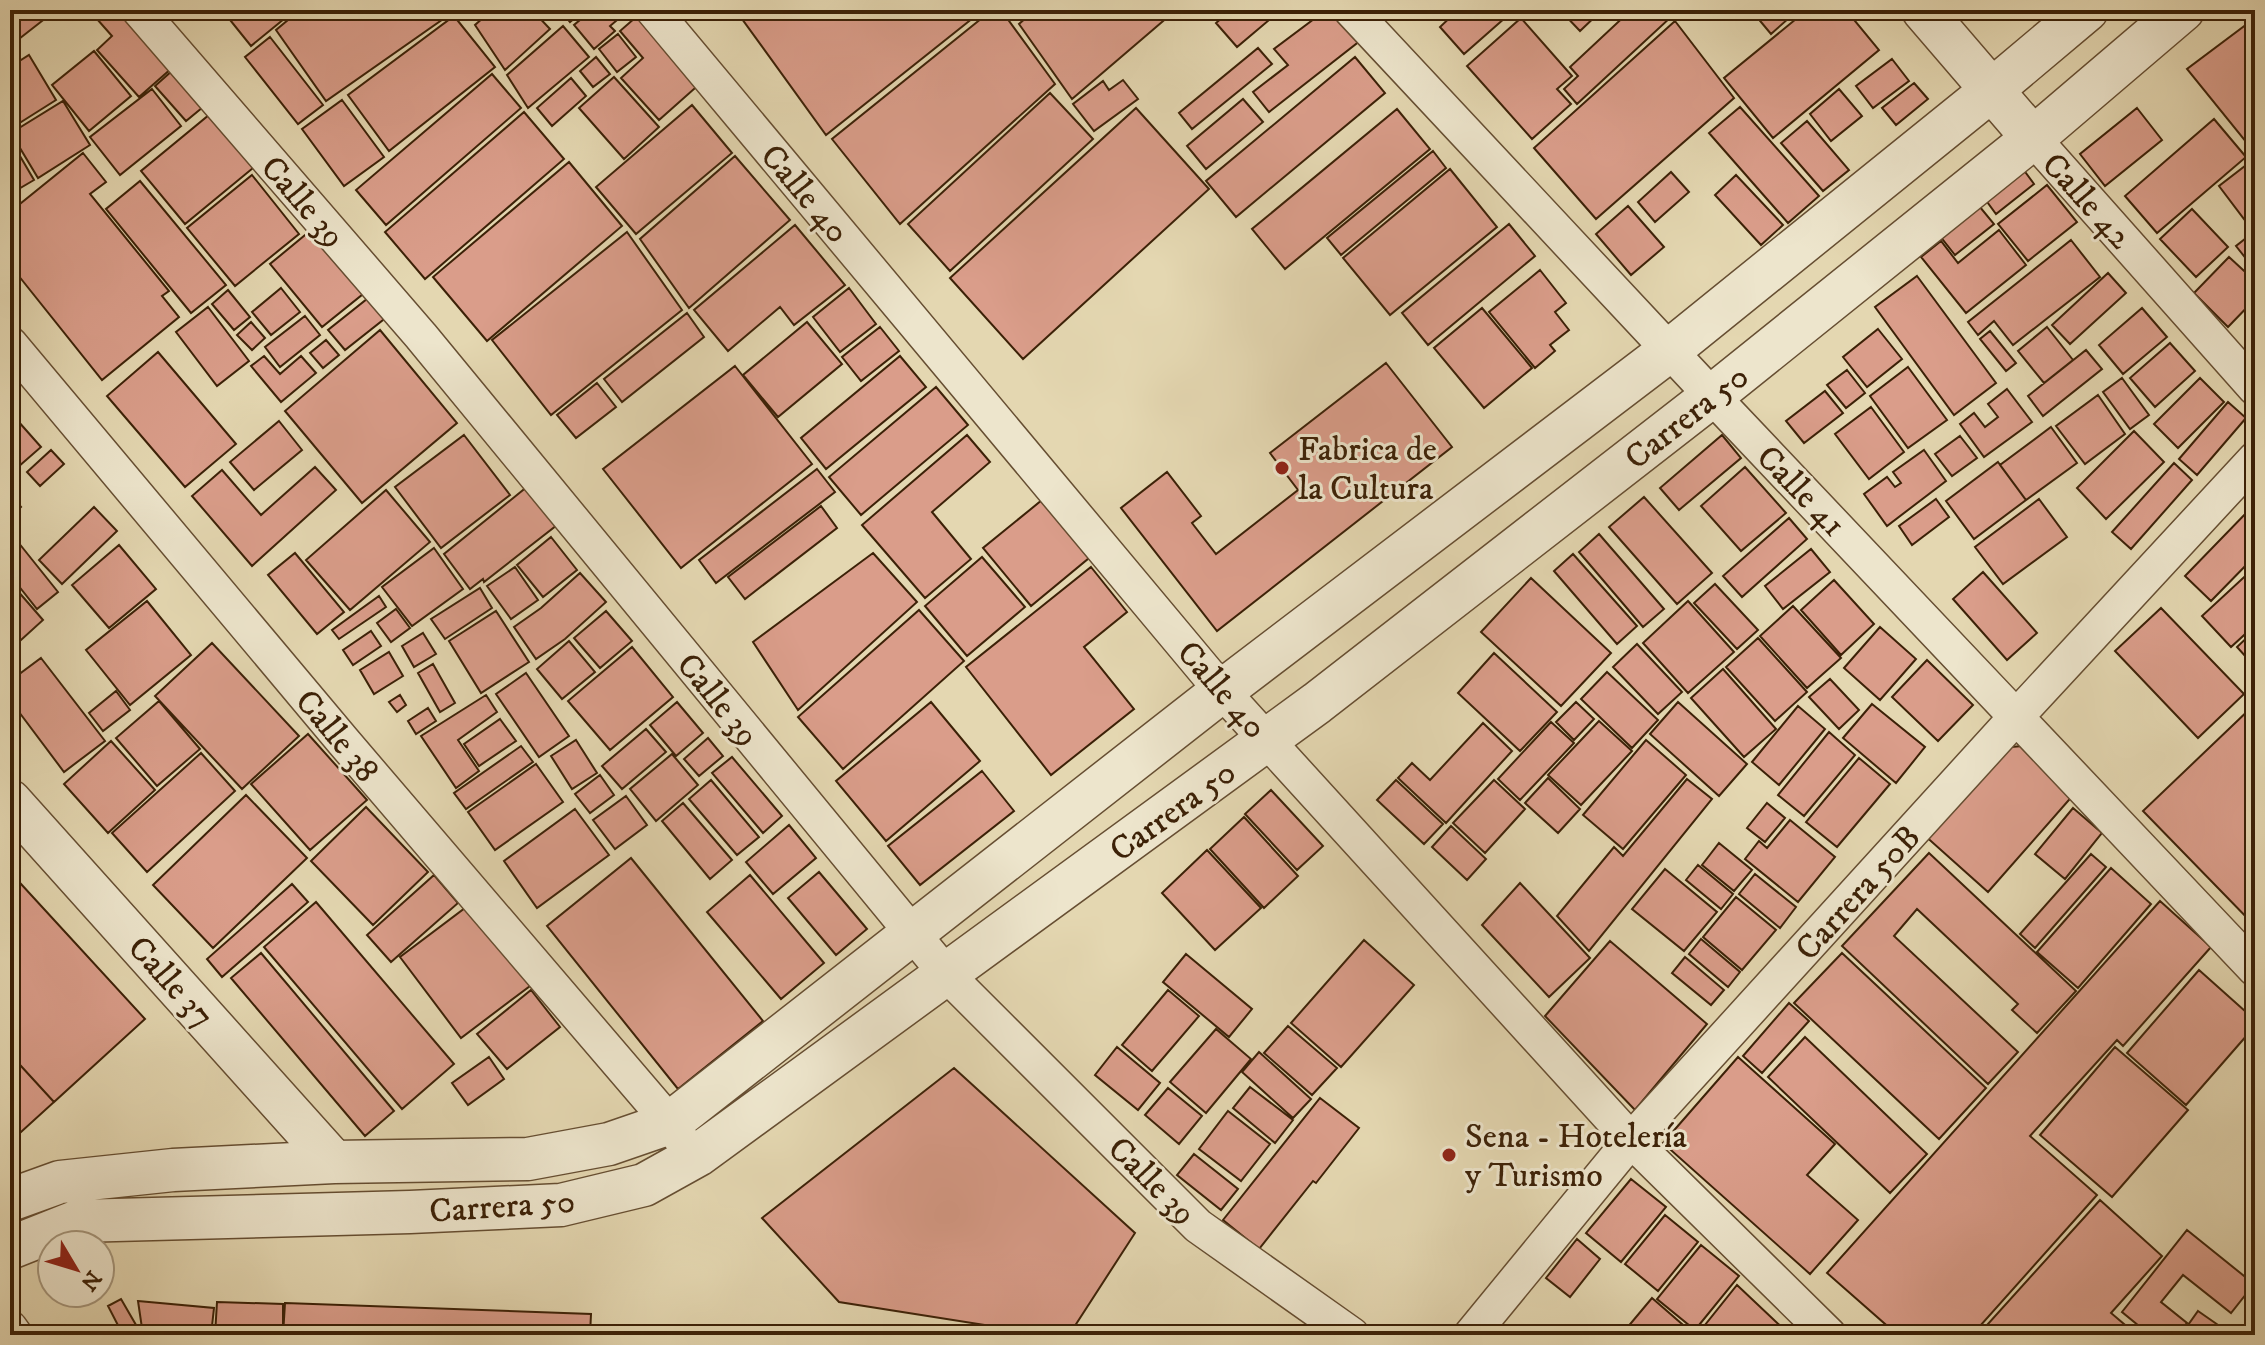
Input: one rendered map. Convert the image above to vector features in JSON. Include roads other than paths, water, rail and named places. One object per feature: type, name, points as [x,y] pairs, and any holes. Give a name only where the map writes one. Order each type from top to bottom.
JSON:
[{"type":"street","name":"Calle 39","points":[[139,10],[421,336],[946,974],[1198,1226],[1352,1335]]},
{"type":"street","name":"Calle 40","points":[[653,10],[1222,691],[1631,1140],[1829,1335]]},
{"type":"street","name":"Calle 41","points":[[1351,10],[2255,969]]},
{"type":"street","name":"Calle 42","points":[[1923,10],[2255,388]]},
{"type":"street","name":"Carrera 50","points":[[10,1200],[60,1182],[173,1170],[334,1162],[528,1159],[609,1144],[670,1123],[1222,691],[1670,350],[2087,10]]},
{"type":"street","name":"Carrera 50","points":[[10,1248],[78,1221],[561,1205],[644,1185],[694,1157],[1267,741],[1712,396],[2033,138],[2183,10]]},
{"type":"street","name":"Calle 38","points":[[10,344],[353,753],[670,1123],[694,1157]]},
{"type":"street","name":"Carrera 50B","points":[[1471,1335],[1631,1140],[2255,459]]},
{"type":"street","name":"Calle 37","points":[[10,801],[334,1162]]},
{"type":"street","points":[[10,1328],[15,1335]]},
{"type":"place","name":"Fabrica de la Cultura","points":[[1282,468]]},
{"type":"place","name":"Sena - Hotelería y Turismo","points":[[1449,1155]]}]
